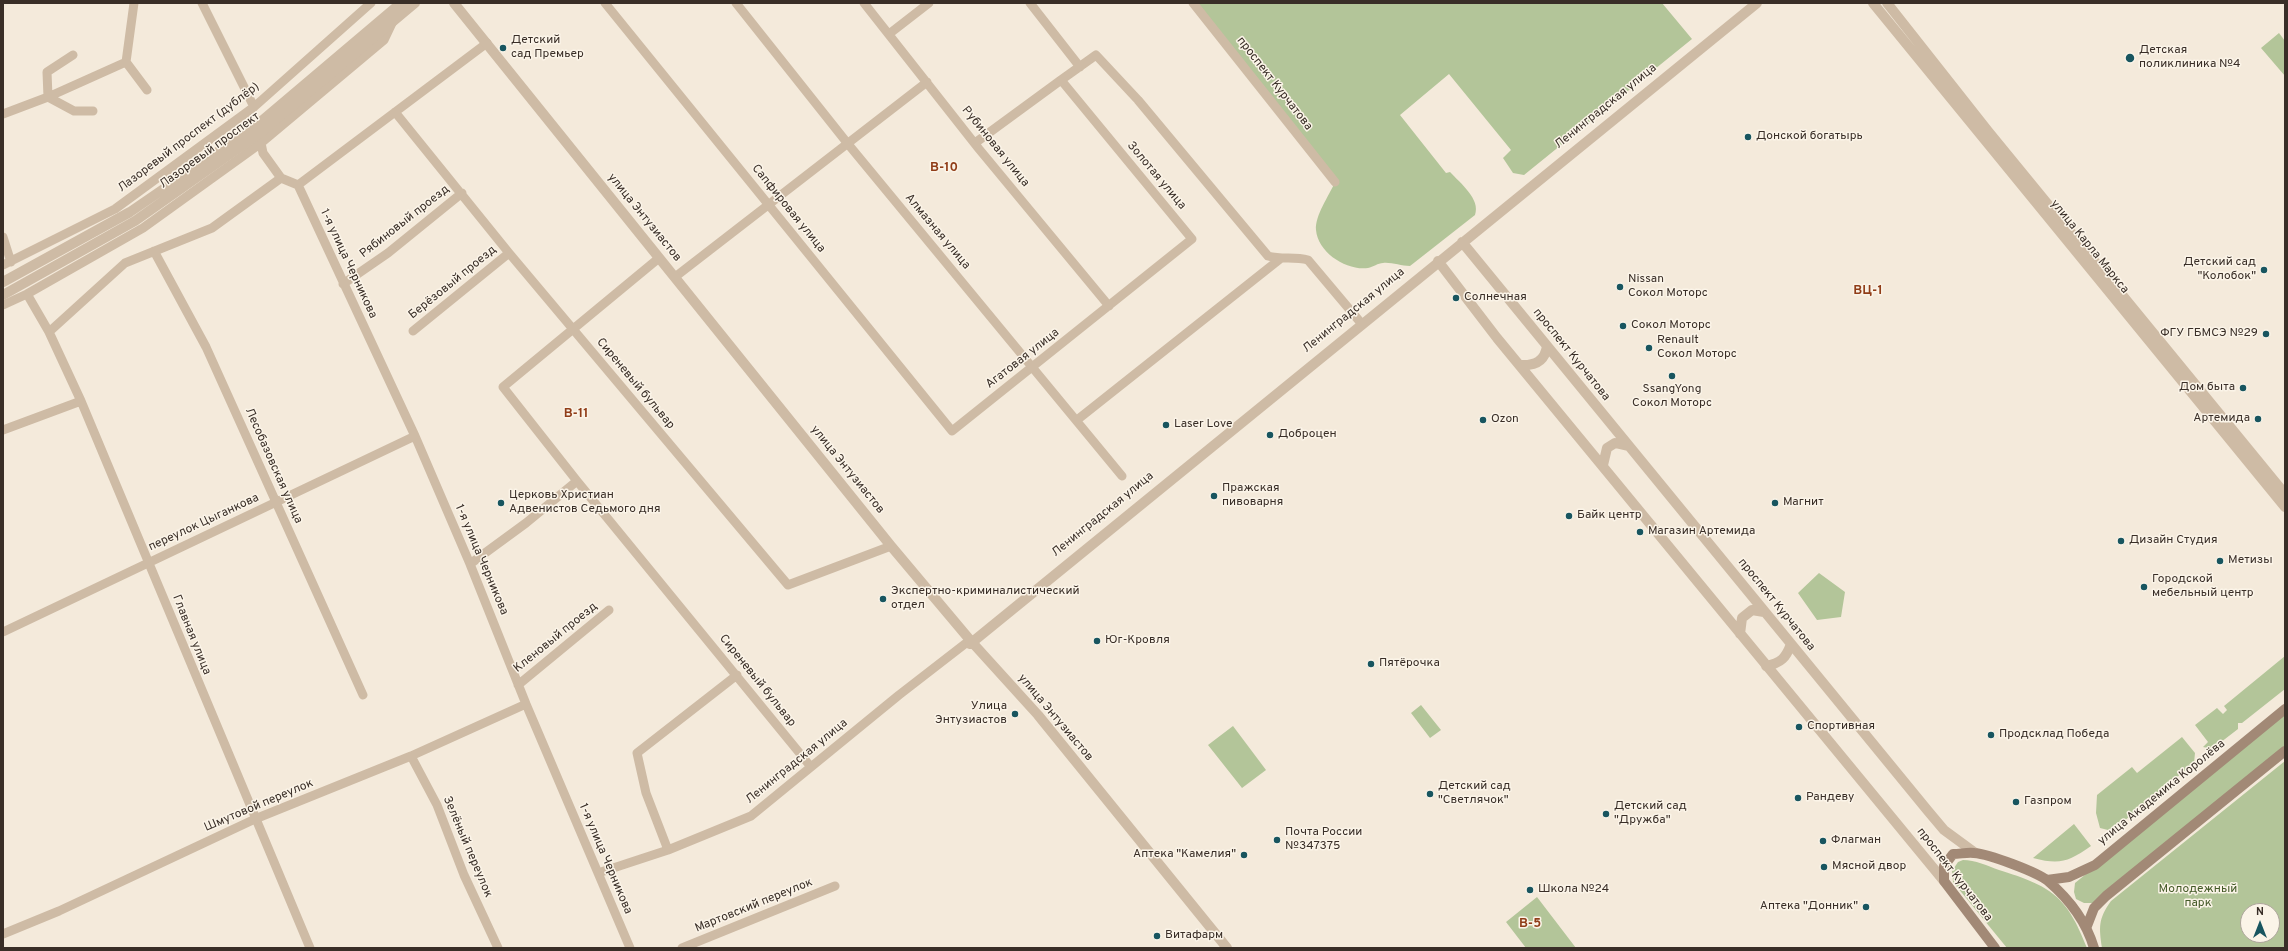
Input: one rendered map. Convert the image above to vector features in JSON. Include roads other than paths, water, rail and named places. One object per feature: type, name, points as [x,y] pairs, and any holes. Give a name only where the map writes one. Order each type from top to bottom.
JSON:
[{"type":"main road","name":"улица Академика Королёва","points":[[2047,880],[2068,877],[2095,865],[2285,709]]},
{"type":"main road","points":[[2086,926],[2094,908],[2106,896],[2285,751]]},
{"type":"main road","name":"проспект Курчатова","points":[[1974,852],[2004,861],[2047,880],[2073,907],[2086,926],[2094,948]]},
{"type":"main road","points":[[1944,881],[1944,866],[1953,854],[1974,852]]},
{"type":"main road","name":"проспект Курчатова","points":[[1944,881],[1995,948]]},
{"type":"street","points":[[134,3],[126,62],[147,90]]},
{"type":"street","points":[[202,3],[254,107]]},
{"type":"street","name":"Лазоревый проспект (дублёр)","points":[[7,264],[115,209],[254,107],[371,3]]},
{"type":"street","name":"Лазоревый проспект","points":[[3,282],[130,212],[258,124],[401,3]]},
{"type":"street","name":"Лазоревый проспект","points":[[3,295],[142,216],[260,133],[415,3]]},
{"type":"street","name":"Сапфировая улица","points":[[604,3],[952,431]]},
{"type":"street","name":"Алмазная улица","points":[[736,3],[848,144],[1033,366],[1122,476]]},
{"type":"street","name":"Рубиновая улица","points":[[864,3],[975,143],[1109,306]]},
{"type":"street","points":[[889,34],[929,3]]},
{"type":"street","points":[[1030,3],[1080,67]]},
{"type":"street","name":"проспект Курчатова","points":[[1193,3],[1335,182]]},
{"type":"street","name":"Ленинградская улица","points":[[598,873],[668,850],[751,816],[970,642],[1756,3]]},
{"type":"street","name":"улица Карла Маркса","points":[[1873,3],[2285,507]]},
{"type":"street","name":"улица Карла Маркса","points":[[1887,3],[1993,137],[2285,494]]},
{"type":"street","name":"улица Энтузиастов","points":[[458,4],[487,43],[891,546],[970,642],[1038,715],[1227,948]]},
{"type":"street","points":[[3,305],[27,294],[143,228],[261,143],[384,40],[393,21]]},
{"type":"street","points":[[261,143],[263,153],[282,178],[298,185],[487,43]]},
{"type":"street","points":[[48,97],[47,72],[73,55]]},
{"type":"street","points":[[975,143],[1096,55],[1138,100],[1268,256],[1280,259],[1290,257],[1308,260],[1361,323]]},
{"type":"street","points":[[3,114],[48,97],[126,62]]},
{"type":"street","name":"Золотая улица","points":[[1061,80],[1192,239],[1109,306]]},
{"type":"street","points":[[675,277],[768,203],[848,144],[927,82]]},
{"type":"street","points":[[48,97],[74,111],[93,111]]},
{"type":"street","name":"Сиреневый бульвар","points":[[395,112],[509,253],[788,585],[891,546]]},
{"type":"street","points":[[49,332],[126,262],[212,228],[282,178]]},
{"type":"street","name":"1-я улица Черникова","points":[[298,185],[415,436],[470,564],[518,685],[630,948]]},
{"type":"street","name":"Рябиновый проезд","points":[[343,284],[388,253],[462,193]]},
{"type":"street","points":[[3,237],[7,264]]},
{"type":"street","name":"проспект Курчатова","points":[[1462,242],[1944,830],[1974,852]]},
{"type":"street","name":"Лесобазовская улица","points":[[154,251],[206,347],[363,695]]},
{"type":"street","name":"Берёзовый проезд","points":[[413,331],[509,253]]},
{"type":"street","points":[[574,330],[659,258]]},
{"type":"street","points":[[1077,420],[1280,259]]},
{"type":"street","points":[[1218,948],[970,642],[1438,262]]},
{"type":"street","name":"проспект Курчатова","points":[[1438,262],[1497,338],[1944,881]]},
{"type":"street","name":"Главная улица","points":[[27,294],[49,332],[81,401],[254,819],[310,948]]},
{"type":"street","name":"Агатовая улица","points":[[952,431],[1109,306]]},
{"type":"street","name":"Сиреневый бульвар","points":[[574,330],[503,387],[577,481],[811,767]]},
{"type":"street","points":[[1520,365],[1533,365],[1539,362],[1543,357],[1547,346]]},
{"type":"street","points":[[3,430],[81,401]]},
{"type":"street","name":"переулок Цыганкова","points":[[3,632],[415,436]]},
{"type":"street","points":[[1602,465],[1607,448],[1615,443],[1628,446]]},
{"type":"street","points":[[470,564],[526,523],[577,481]]},
{"type":"street","name":"Кленовый проезд","points":[[518,685],[609,610]]},
{"type":"street","points":[[1740,634],[1742,618],[1752,610],[1764,612]]},
{"type":"street","points":[[1766,666],[1777,664],[1786,657],[1791,644]]},
{"type":"street","points":[[668,850],[646,792],[637,753],[737,675]]},
{"type":"street","name":"Шмутовой переулок","points":[[3,934],[66,908],[254,819],[411,756],[526,704]]},
{"type":"street","name":"Зелёный переулок","points":[[411,756],[437,805],[464,875],[498,948]]},
{"type":"street","name":"Мартовский переулок","points":[[682,948],[835,886]]},
{"type":"place","name":"Детский сад Премьер","points":[[503,48]]},
{"type":"place","name":"Детская поликлиника №4","points":[[2130,58]]},
{"type":"place","name":"Донской богатырь","points":[[1748,137]]},
{"type":"place","name":"Детский сад \"Колобок\"","points":[[2264,270]]},
{"type":"place","name":"Nissan Сокол Моторс","points":[[1620,287]]},
{"type":"place","name":"Солнечная","points":[[1456,298]]},
{"type":"place","name":"Сокол Моторс","points":[[1623,326]]},
{"type":"place","name":"ФГУ ГБМСЭ №29","points":[[2266,334]]},
{"type":"place","name":"Renault Сокол Моторс","points":[[1649,348]]},
{"type":"place","name":"SsangYong Сокол Моторс","points":[[1672,376]]},
{"type":"place","name":"Дом быта","points":[[2243,388]]},
{"type":"place","name":"Артемида","points":[[2258,419]]},
{"type":"place","name":"Ozon","points":[[1483,420]]},
{"type":"place","name":"Laser Love","points":[[1166,425]]},
{"type":"place","name":"Доброцен","points":[[1270,435]]},
{"type":"place","name":"Пражская пивоварня","points":[[1214,496]]},
{"type":"place","name":"Церковь Христиан Адвенистов Седьмого дня","points":[[501,503]]},
{"type":"place","name":"Магнит","points":[[1775,503]]},
{"type":"place","name":"Байк центр","points":[[1569,516]]},
{"type":"place","name":"Магазин Артемида","points":[[1640,532]]},
{"type":"place","name":"Дизайн Студия","points":[[2121,541]]},
{"type":"place","name":"Метизы","points":[[2220,561]]},
{"type":"place","name":"Городской мебельный центр","points":[[2144,587]]},
{"type":"place","name":"Экспертно-криминалистический отдел","points":[[883,599]]},
{"type":"place","name":"Юг-Кровля","points":[[1097,641]]},
{"type":"place","name":"Пятёрочка","points":[[1371,664]]},
{"type":"place","name":"Улица Энтузиастов","points":[[1015,714]]},
{"type":"place","name":"Спортивная","points":[[1799,727]]},
{"type":"place","name":"Продсклад Победа","points":[[1991,735]]},
{"type":"place","name":"Детский сад \"Светлячок\"","points":[[1430,794]]},
{"type":"place","name":"Рандеву","points":[[1798,798]]},
{"type":"place","name":"Газпром","points":[[2016,802]]},
{"type":"place","name":"Детский сад \"Дружба\"","points":[[1606,814]]},
{"type":"place","name":"Почта России №347375","points":[[1277,840]]},
{"type":"place","name":"Флагман","points":[[1823,841]]},
{"type":"place","name":"Аптека \"Камелия\"","points":[[1244,855]]},
{"type":"place","name":"Мясной двор","points":[[1824,867]]},
{"type":"place","name":"Школа №24","points":[[1530,890]]},
{"type":"place","name":"Аптека \"Донник\"","points":[[1866,907]]},
{"type":"place","name":"Витафарм","points":[[1157,936]]},
{"type":"district","name":"В-10","points":[[944,168]]},
{"type":"district","name":"ВЦ-1","points":[[1868,291]]},
{"type":"district","name":"В-11","points":[[576,414]]},
{"type":"district","name":"В-5","points":[[1530,924]]},
{"type":"park label","name":"Молодежный парк","points":[[2198,897]]}]
